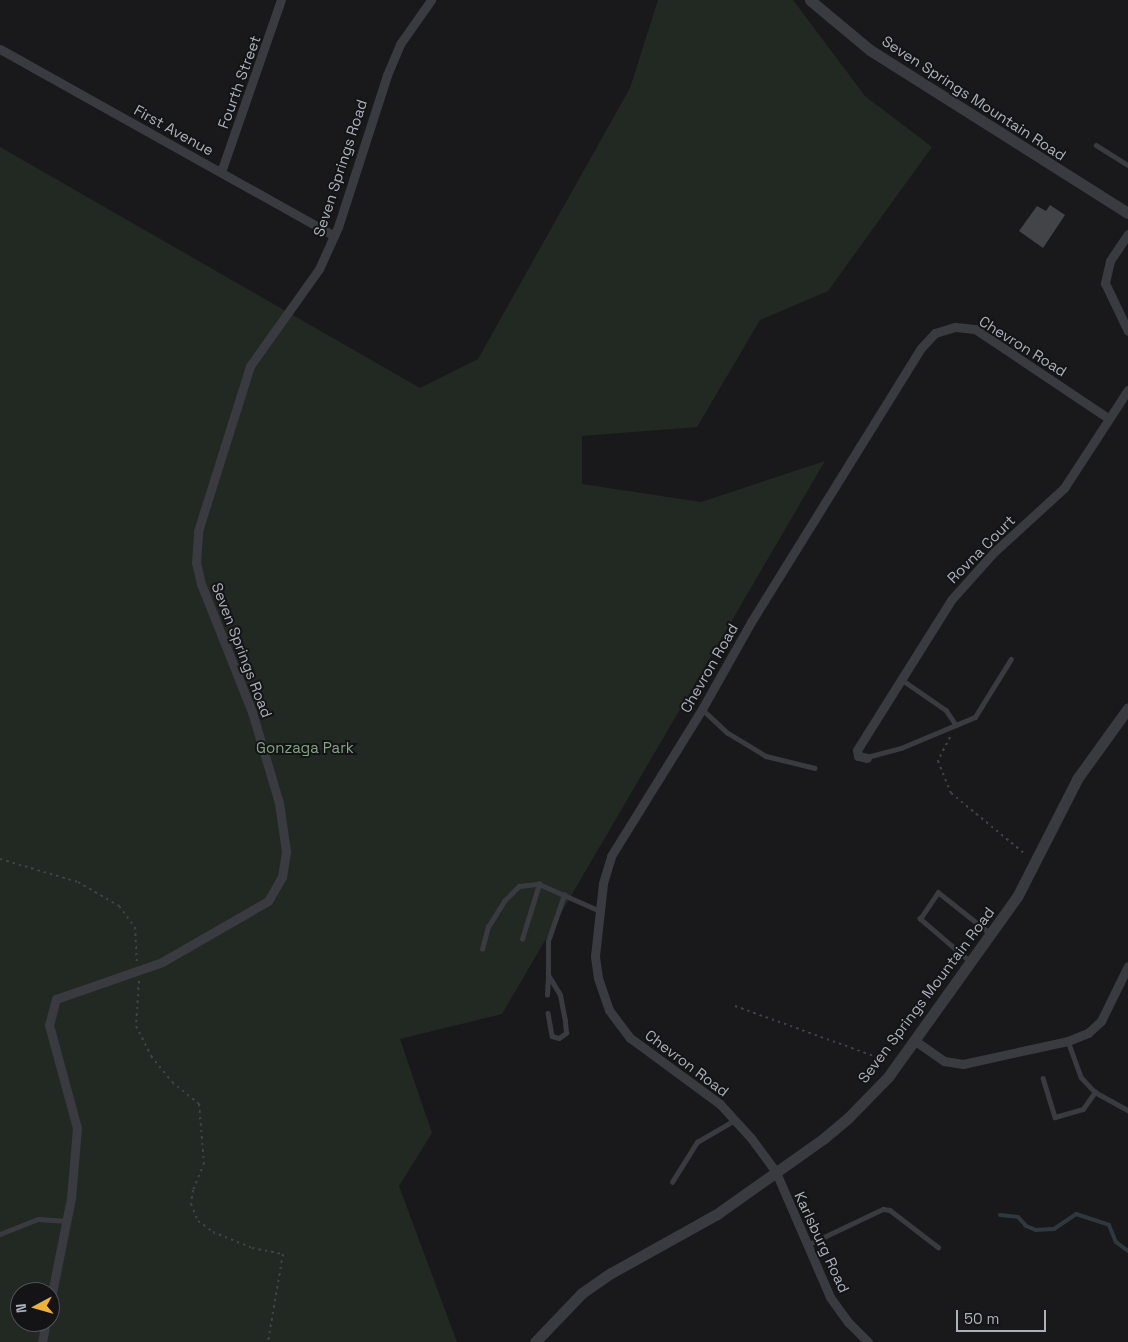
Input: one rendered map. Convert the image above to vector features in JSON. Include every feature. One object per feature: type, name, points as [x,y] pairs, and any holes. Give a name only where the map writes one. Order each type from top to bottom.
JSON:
[{"type":"street","name":"Fourth Street","points":[[220,172],[282,0]]},
{"type":"street","name":"Seven Springs Road","points":[[54,1282],[67,1222],[77,1128],[49,1025],[56,999],[58,996],[140,972],[268,901],[282,877],[286,851],[279,803],[252,712],[201,584],[196,563],[198,531],[250,366],[319,269],[334,236],[387,75],[400,44],[431,0]]},
{"type":"street","name":"Seven Springs Mountain Road","points":[[810,0],[878,55],[1128,213]]},
{"type":"street","name":"First Avenue","points":[[0,49],[334,236]]},
{"type":"street","points":[[1128,234],[1110,261],[1105,283],[1128,331]]},
{"type":"street","name":"Chevron Road","points":[[776,1172],[736,1119],[720,1104],[630,1038],[616,1022],[598,978],[598,910],[611,856],[702,709],[751,622],[921,348],[935,333],[955,327],[975,329],[1108,418]]},
{"type":"street","name":"Rovna Court","points":[[866,758],[858,756],[857,750],[965,581],[1064,488],[1128,390]]},
{"type":"street","name":"Seven Springs Mountain Road","points":[[535,1342],[582,1293],[611,1272],[717,1214],[848,1118],[896,1065],[992,934],[1017,897],[1077,779],[1128,708]]},
{"type":"street","points":[[914,1040],[944,1061],[964,1064],[1068,1041],[1088,1033],[1101,1021],[1128,966]]},
{"type":"street","name":"Karlsburg Road","points":[[776,1172],[830,1297],[848,1322],[868,1342]]},
{"type":"lane","points":[[1096,145],[1128,165]]},
{"type":"lane","points":[[866,758],[902,748],[975,717],[1011,659]]},
{"type":"lane","points":[[901,679],[946,710],[956,725]]},
{"type":"lane","points":[[702,709],[728,733],[766,756],[815,768]]},
{"type":"lane","points":[[482,950],[488,927],[504,901],[520,886],[539,884],[598,910]]},
{"type":"lane","points":[[522,939],[539,884]]},
{"type":"lane","points":[[971,963],[920,919],[938,892],[992,934]]},
{"type":"lane","points":[[547,995],[548,941],[564,895]]},
{"type":"lane","points":[[548,975],[557,987],[564,1012],[566,1033],[559,1038],[552,1036],[548,1012]]},
{"type":"lane","points":[[1068,1041],[1081,1077],[1095,1092],[1128,1110]]},
{"type":"lane","points":[[1044,1078],[1055,1117],[1083,1109],[1095,1092]]},
{"type":"lane","points":[[672,1182],[697,1142],[736,1119]]},
{"type":"lane","points":[[806,1245],[883,1209],[890,1210],[938,1247]]},
{"type":"lane","points":[[0,1234],[38,1219],[67,1222]]},
{"type":"path","points":[[956,725],[938,761],[951,793],[1021,850],[1033,864]]},
{"type":"path","points":[[0,858],[70,879],[119,906],[135,927],[140,972],[136,1026],[151,1056],[172,1082],[199,1104],[204,1163],[193,1190],[192,1204],[198,1221],[213,1232],[252,1248],[283,1254],[268,1342]]},
{"type":"path","points":[[735,1006],[896,1065]]},
{"type":"green space","name":"Gonzaga Park","points":[[658,0],[793,0],[865,96],[932,147],[828,291],[760,320],[697,427],[582,436],[582,484],[701,502],[825,461],[502,1014],[400,1039],[432,1133],[399,1186],[457,1342],[0,1342],[0,147],[420,388],[478,359],[630,88]]},
{"type":"building","points":[[1050,205],[1065,215],[1043,248],[1019,231],[1037,206],[1046,211]]},
{"type":"waterway","points":[[1000,1215],[1018,1217],[1026,1226],[1036,1230],[1054,1229],[1076,1214],[1109,1225],[1116,1242],[1128,1251]]}]
